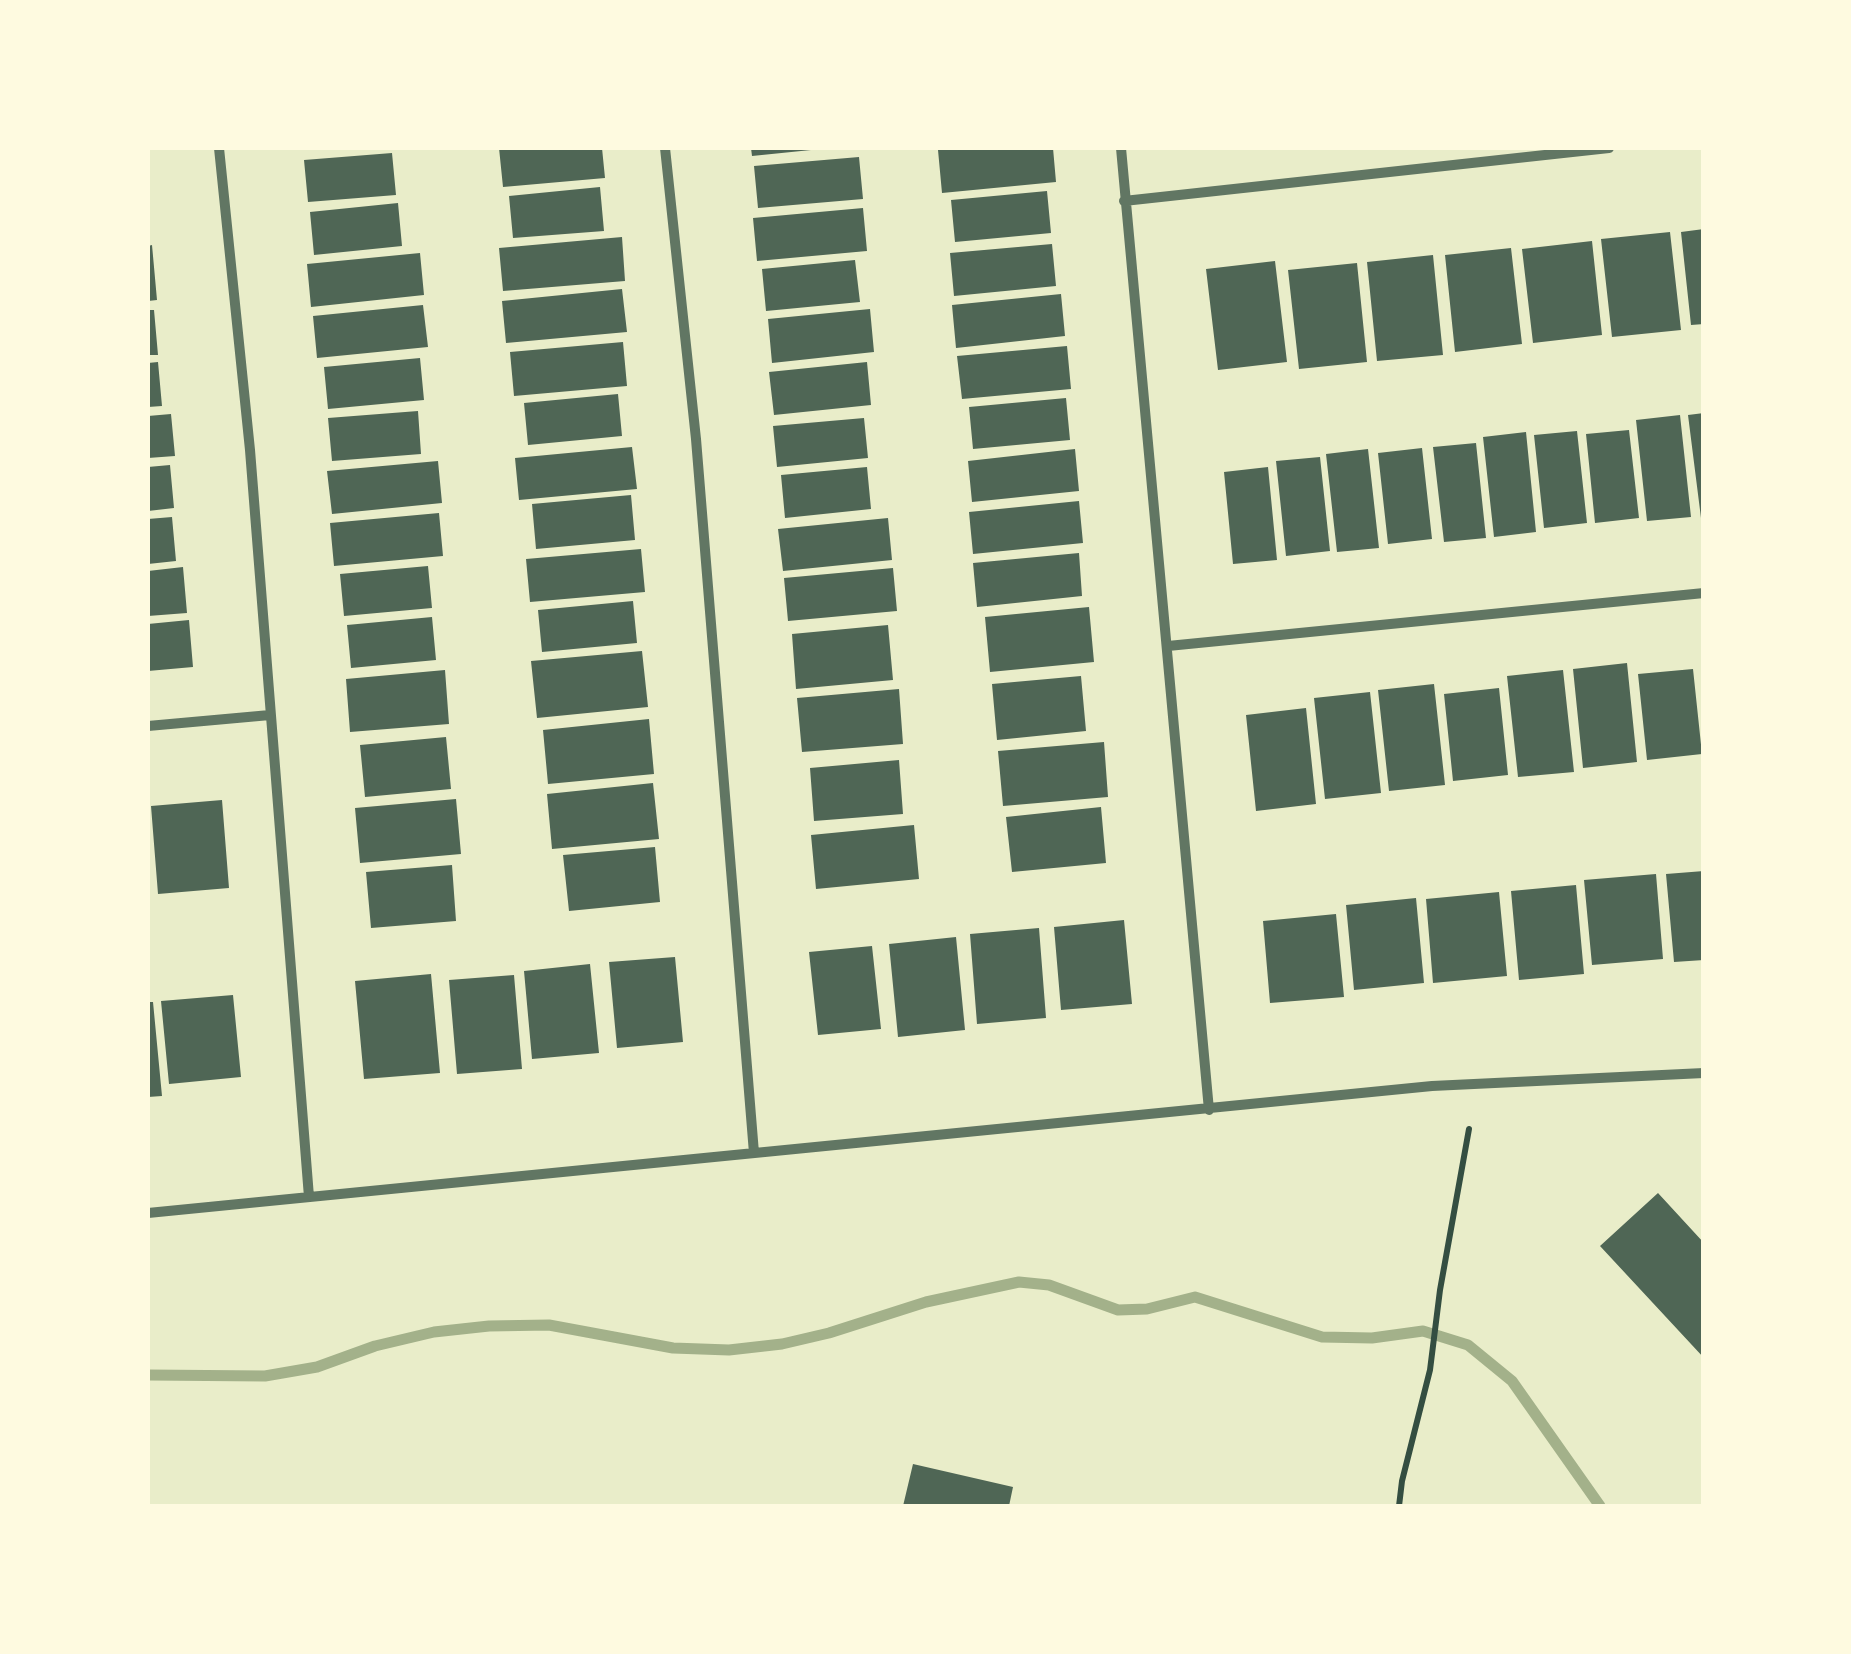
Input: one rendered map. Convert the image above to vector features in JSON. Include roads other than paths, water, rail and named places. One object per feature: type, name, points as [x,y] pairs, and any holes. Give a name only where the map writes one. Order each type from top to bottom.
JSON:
[{"type":"street","points":[[219,148],[250,450],[310,1197]]},
{"type":"street","points":[[666,148],[696,439],[754,1153]]},
{"type":"street","points":[[1121,148],[1209,1110]]},
{"type":"street","points":[[1124,201],[1608,148]]},
{"type":"street","points":[[1168,646],[1704,593]]},
{"type":"street","points":[[148,726],[270,715]]},
{"type":"street","points":[[148,1214],[1432,1086],[1704,1072]]},
{"type":"waterway","points":[[148,1375],[265,1376],[317,1367],[375,1346],[434,1332],[489,1326],[549,1325],[673,1348],[729,1350],[829,1333],[926,1302],[1019,1282],[1049,1285],[1118,1310],[1147,1309],[1195,1297],[1322,1337],[1372,1338],[1423,1331],[1468,1345],[1512,1381],[1600,1506]]}]
